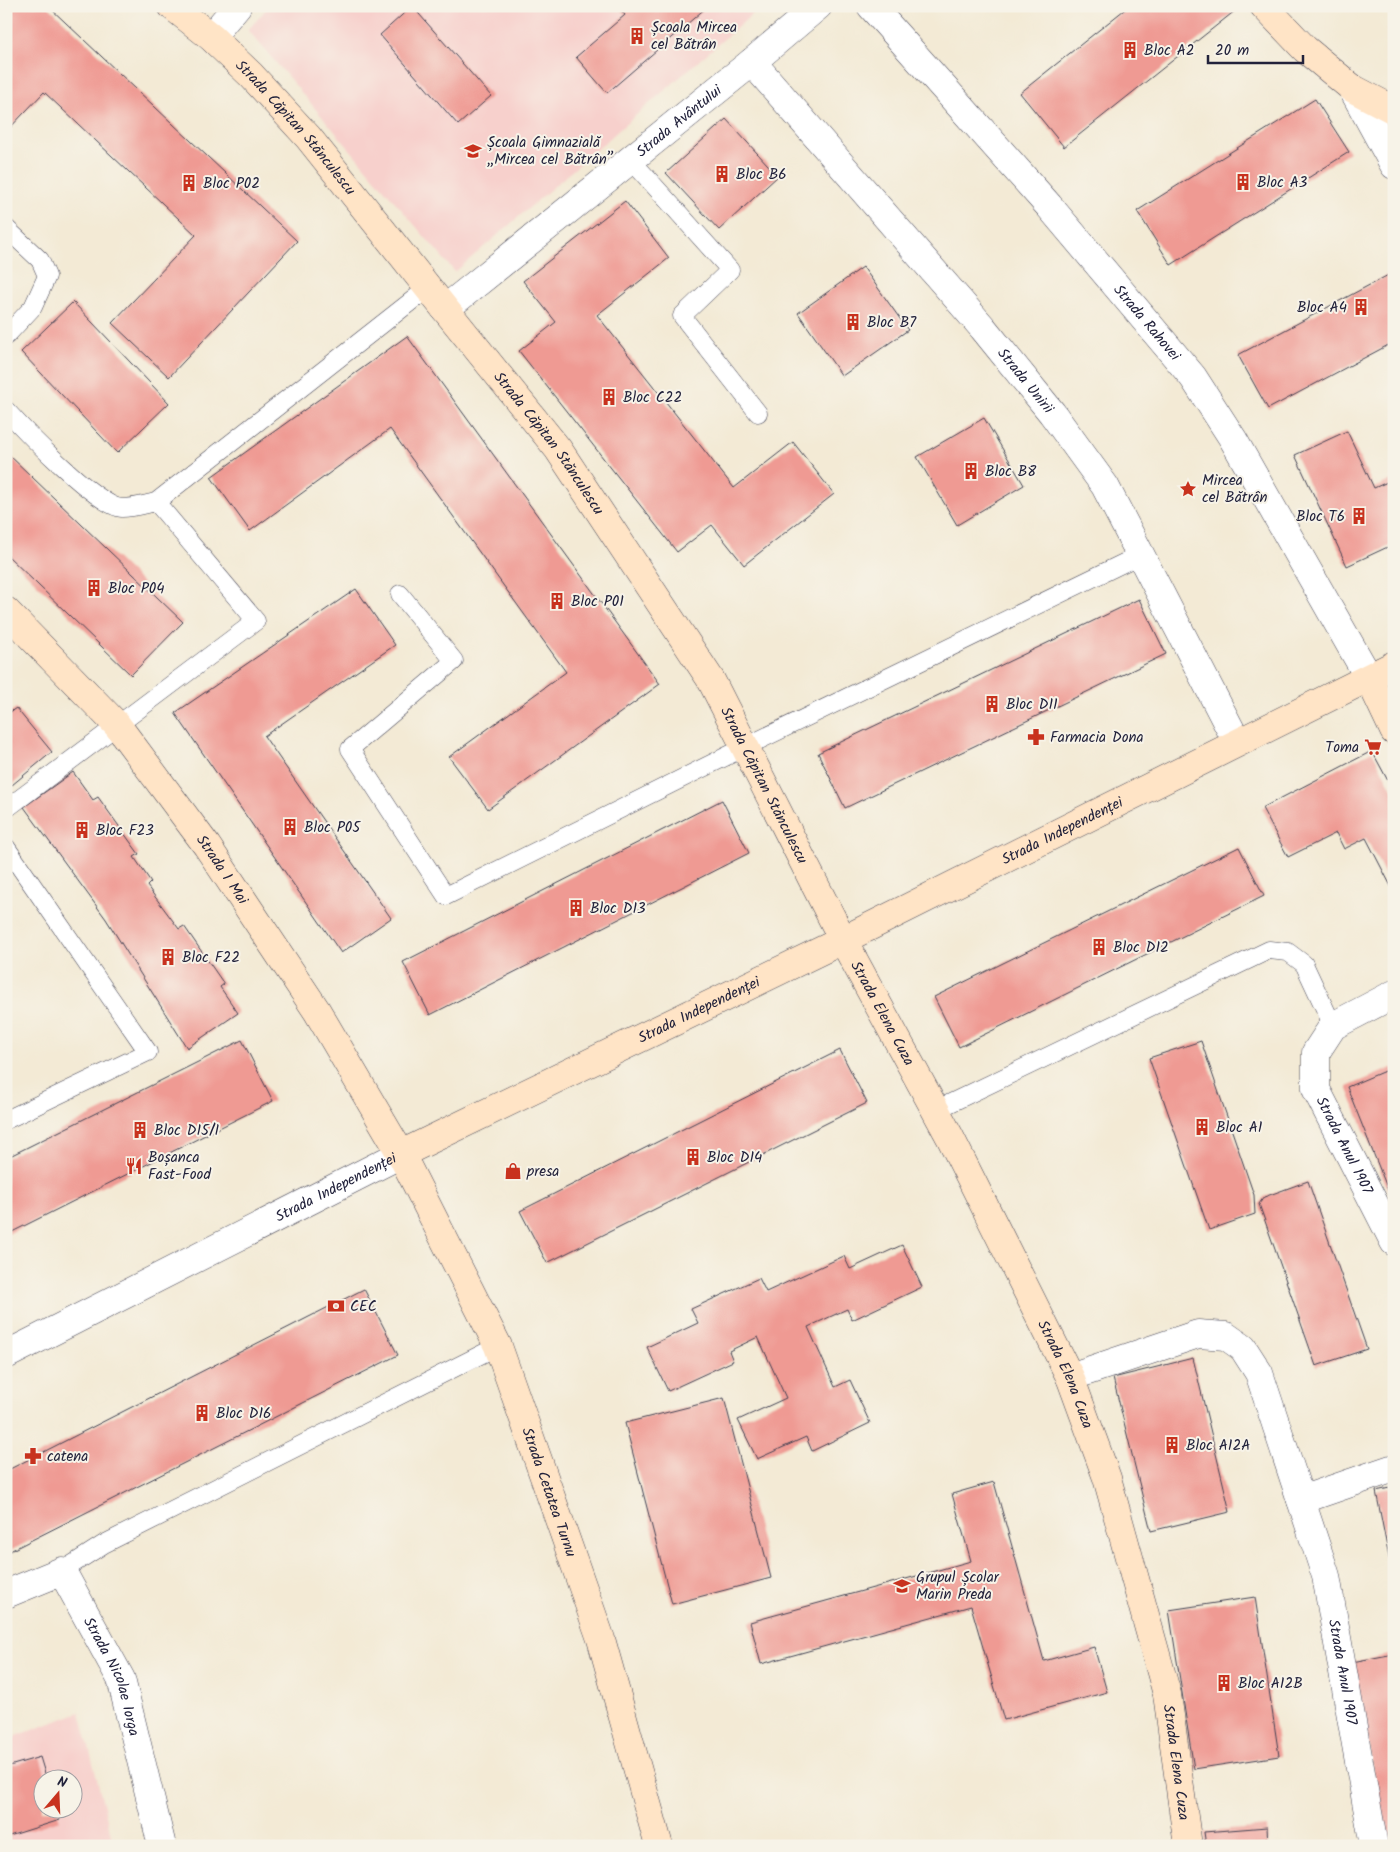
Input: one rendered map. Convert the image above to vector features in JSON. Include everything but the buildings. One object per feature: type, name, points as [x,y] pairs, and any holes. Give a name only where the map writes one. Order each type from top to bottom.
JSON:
[{"type":"street","name":"Strada Căpitan Stănculescu","points":[[172,6],[210,37],[251,75],[308,138],[558,449],[711,680],[843,940]]},
{"type":"street","points":[[210,37],[237,6]]},
{"type":"street","name":"Strada Avântului","points":[[445,309],[752,62],[818,6]]},
{"type":"street","name":"Strada Rahovei","points":[[871,6],[1050,206],[1193,377],[1233,439],[1368,678]]},
{"type":"street","points":[[1264,6],[1304,49],[1352,88],[1394,110]]},
{"type":"street","name":"Strada Unirii","points":[[752,62],[982,328],[1052,413],[1105,486],[1142,554],[1237,742]]},
{"type":"street","points":[[1352,88],[1394,165]]},
{"type":"street","name":"Strada 1 Mai","points":[[6,611],[117,725],[207,846],[317,1011],[401,1154]]},
{"type":"street","name":"Strada Independenței","points":[[6,1355],[401,1154],[843,940],[1394,665]]},
{"type":"street","points":[[1368,678],[1394,731]]},
{"type":"street","name":"Strada Elena Cuza","points":[[843,940],[936,1110],[1070,1377],[1108,1478],[1166,1694],[1188,1846]]},
{"type":"street","name":"Strada Anul 1907","points":[[1394,994],[1333,1026],[1316,1052],[1316,1089],[1394,1242]]},
{"type":"street","name":"Strada Cetatea Turnu","points":[[401,1154],[498,1346],[600,1639],[659,1846]]},
{"type":"street","name":"Strada Anul 1907","points":[[1070,1377],[1198,1334],[1226,1336],[1243,1348],[1259,1373],[1326,1576],[1374,1846]]},
{"type":"street","points":[[1301,1500],[1394,1468]]},
{"type":"street","points":[[6,1594],[62,1571]]},
{"type":"street","name":"Strada Nicolae Iorga","points":[[62,1571],[121,1679],[162,1846]]},
{"type":"lane","points":[[631,160],[730,270],[682,316],[758,413]]},
{"type":"lane","points":[[6,228],[40,260],[47,276],[33,307],[6,336]]},
{"type":"lane","points":[[6,410],[28,435],[102,501],[121,508],[156,502],[428,288]]},
{"type":"lane","points":[[6,809],[256,621],[156,502]]},
{"type":"lane","points":[[400,594],[454,661],[350,749],[446,896],[745,747],[1142,554]]},
{"type":"lane","points":[[6,847],[148,1052],[6,1120]]},
{"type":"lane","points":[[936,1110],[1269,950],[1288,952],[1304,964],[1333,1026]]},
{"type":"lane","points":[[62,1571],[104,1544],[498,1346]]},
{"type":"shaded area","name":"Școala Gimnazială „Mircea cel Bătrân”","points":[[269,6],[762,6],[455,272],[248,30]]},
{"type":"shaded area","points":[[80,1712],[114,1846],[6,1846],[6,1740]]},
{"type":"place","name":"Școala Mircea cel Bătrân","points":[[637,36]]},
{"type":"place","name":"Bloc A2","points":[[1130,50]]},
{"type":"place","name":"Școala Gimnazială „Mircea cel Bătrân”","points":[[473,151]]},
{"type":"place","name":"Bloc B6","points":[[722,174]]},
{"type":"place","name":"Bloc A3","points":[[1243,182]]},
{"type":"place","name":"Bloc P02","points":[[189,183]]},
{"type":"place","name":"Bloc A4","points":[[1361,307]]},
{"type":"place","name":"Bloc B7","points":[[853,322]]},
{"type":"place","name":"Bloc C22","points":[[609,397]]},
{"type":"place","name":"Bloc B8","points":[[971,471]]},
{"type":"place","name":"Mircea cel Bătrân","points":[[1188,489]]},
{"type":"place","name":"Bloc T6","points":[[1359,516]]},
{"type":"place","name":"Bloc P04","points":[[94,588]]},
{"type":"place","name":"Bloc P01","points":[[557,601]]},
{"type":"place","name":"Bloc D11","points":[[992,704]]},
{"type":"place","name":"Farmacia Dona","points":[[1036,737]]},
{"type":"place","name":"Toma","points":[[1373,747]]},
{"type":"place","name":"Bloc P05","points":[[290,827]]},
{"type":"place","name":"Bloc F23","points":[[82,830]]},
{"type":"place","name":"Bloc D13","points":[[576,908]]},
{"type":"place","name":"Bloc D12","points":[[1099,947]]},
{"type":"place","name":"Bloc F22","points":[[168,957]]},
{"type":"place","name":"Bloc A1","points":[[1202,1127]]},
{"type":"place","name":"Bloc D15/I","points":[[140,1130]]},
{"type":"place","name":"Bloc D14","points":[[693,1157]]},
{"type":"place","name":"Boșanca Fast-Food","points":[[134,1166]]},
{"type":"place","name":"presa","points":[[513,1171]]},
{"type":"place","name":"CEC","points":[[336,1306]]},
{"type":"place","name":"Bloc D16","points":[[202,1413]]},
{"type":"place","name":"Bloc A12A","points":[[1172,1445]]},
{"type":"place","name":"catena","points":[[33,1456]]},
{"type":"place","name":"Grupul Școlar Marin Preda","points":[[902,1586]]},
{"type":"place","name":"Bloc A12B","points":[[1224,1683]]}]
